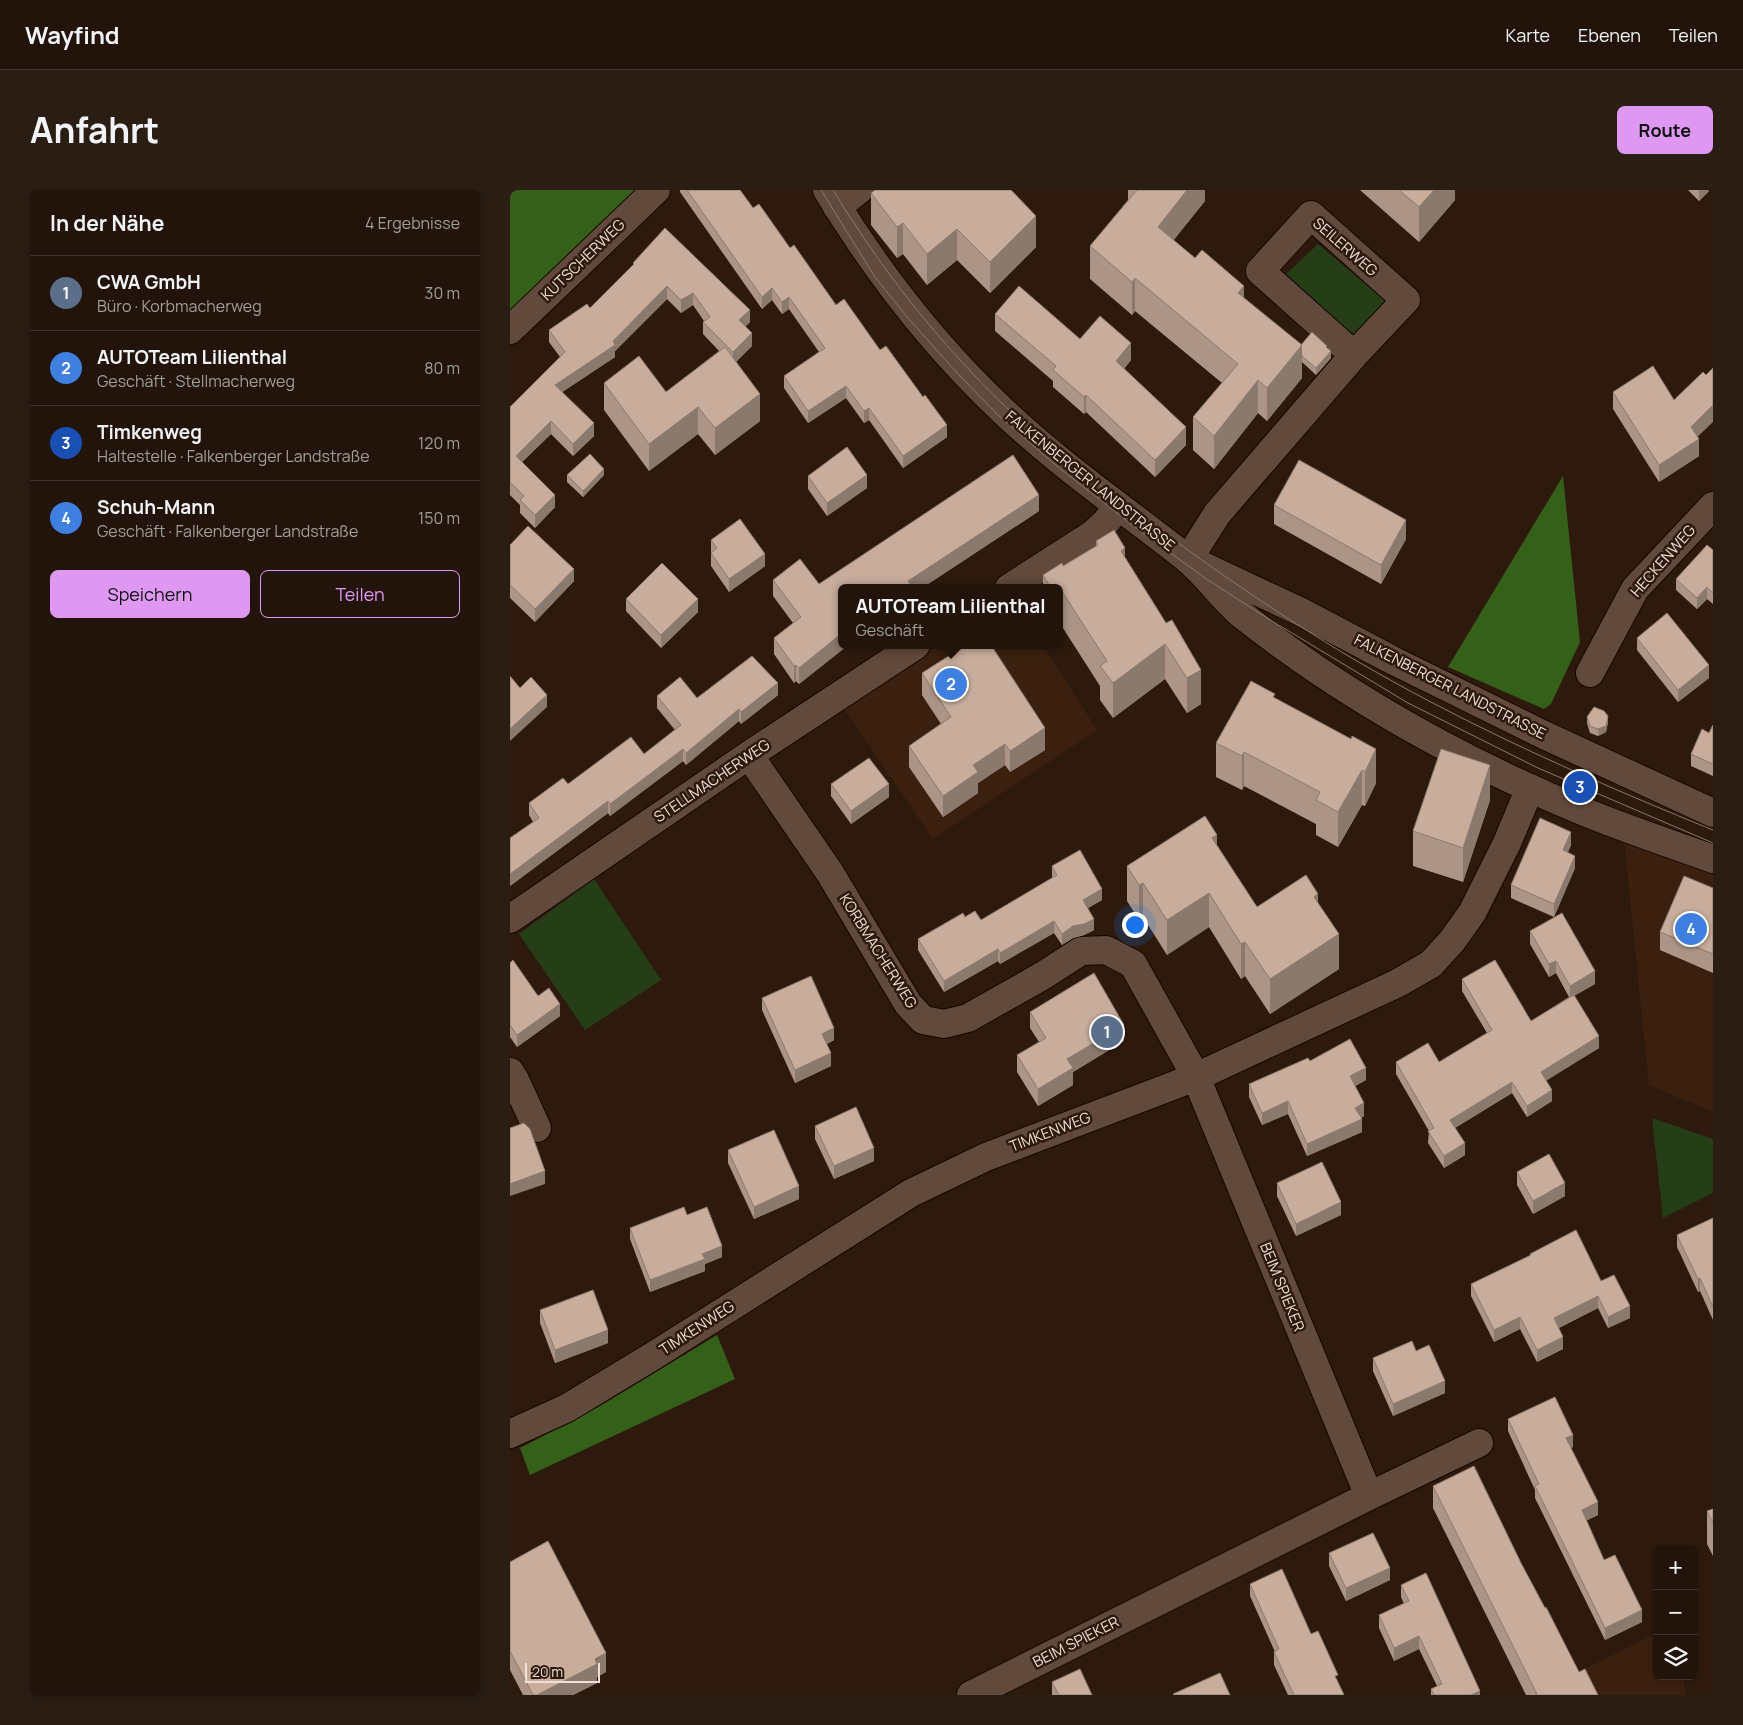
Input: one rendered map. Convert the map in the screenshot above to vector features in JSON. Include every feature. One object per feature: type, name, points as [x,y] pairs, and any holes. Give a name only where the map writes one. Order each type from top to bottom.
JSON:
[{"type":"street","name":"KUTSCHERWEG","points":[[510,330],[656,190]]},
{"type":"street","points":[[832,199],[859,190]]},
{"type":"street","name":"FALKENBERGER LANDSTRASSE","points":[[832,199],[900,298],[963,371],[1003,411],[1039,443],[1188,560],[1238,612],[1311,665],[1384,712],[1454,751],[1583,812],[1713,859]]},
{"type":"street","name":"SEILERWEG","points":[[1188,560],[1217,514],[1354,355],[1406,300],[1311,215],[1260,271],[1354,355]]},
{"type":"street","points":[[1015,584],[1100,529],[1118,506]]},
{"type":"street","name":"HECKENWEG","points":[[1590,673],[1635,589],[1713,506]]},
{"type":"street","name":"FALKENBERGER LANDSTRASSE","points":[[1188,560],[1301,612],[1544,735],[1713,813]]},
{"type":"street","name":"STELLMACHERWEG","points":[[510,919],[749,755],[910,649]]},
{"type":"street","name":"KORBMACHERWEG","points":[[749,755],[830,873],[908,1004],[923,1020],[944,1024],[968,1018],[1044,975],[1081,951],[1106,950],[1133,964],[1196,1077]]},
{"type":"street","name":"TIMKENWEG","points":[[510,1434],[567,1408],[911,1193],[986,1156],[1196,1077],[1398,983],[1431,964],[1452,941],[1472,913],[1507,843],[1530,788]]},
{"type":"street","points":[[510,1072],[516,1080],[537,1128]]},
{"type":"street","name":"BEIM SPIEKER","points":[[1196,1077],[1369,1496]]},
{"type":"street","name":"BEIM SPIEKER","points":[[971,1695],[1479,1443]]},
{"type":"shaded area","points":[[932,649],[1046,649],[1097,730],[933,839],[843,707]]},
{"type":"shaded area","points":[[1622,820],[1713,860],[1713,1112],[1649,1085]]},
{"type":"shaded area","points":[[1653,1635],[1653,1680],[1683,1680],[1685,1695],[1533,1695]]},
{"type":"green space","points":[[510,190],[638,190],[510,311]]},
{"type":"green space","points":[[1318,244],[1389,304],[1358,339],[1284,276]]},
{"type":"green space","points":[[1563,476],[1580,642],[1551,704],[1544,709],[1448,667]]},
{"type":"green space","points":[[594,879],[661,980],[585,1030],[519,934]]},
{"type":"green space","points":[[1652,1118],[1713,1139],[1713,1193],[1663,1218]]},
{"type":"green space","points":[[717,1335],[735,1379],[530,1475],[520,1448],[600,1406]]},
{"type":"building","points":[[687,190],[740,190],[753,208],[759,204],[790,248],[794,245],[836,305],[844,299],[880,350],[886,346],[923,397],[925,395],[947,425],[903,456],[869,408],[864,411],[846,386],[808,411],[784,376],[825,348],[789,297],[782,302],[772,288],[762,297]]},
{"type":"building","points":[[875,190],[1011,190],[1036,216],[990,262],[957,229],[927,254],[903,223],[897,227],[871,193]]},
{"type":"building","points":[[1137,190],[1187,190],[1158,227],[1195,258],[1202,250],[1244,286],[1238,293],[1302,345],[1267,388],[1258,380],[1214,436],[1193,417],[1238,364],[1135,278],[1132,282],[1090,246]]},
{"type":"building","points":[[1399,190],[1434,190],[1419,207]]},
{"type":"building","points":[[665,228],[750,310],[739,320],[752,333],[733,352],[703,322],[710,317],[693,293],[681,300],[667,286],[613,341],[615,345],[555,385],[594,423],[573,444],[551,421],[516,456],[555,495],[535,515],[520,500],[524,496],[510,482],[510,407],[565,352],[549,330],[587,304],[590,308],[634,264]]},
{"type":"building","points":[[1019,286],[1080,339],[1100,316],[1131,343],[1116,361],[1186,427],[1155,460],[1086,395],[1084,397],[1053,370],[1056,366],[995,314]]},
{"type":"building","points":[[1312,332],[1331,351],[1316,368],[1302,356],[1301,345]]},
{"type":"building","points":[[725,347],[760,394],[715,428],[698,407],[649,444],[604,383],[639,356],[666,392]]},
{"type":"building","points":[[1653,366],[1674,400],[1703,372],[1706,375],[1713,368],[1713,405],[1691,427],[1699,439],[1659,465],[1613,392]]},
{"type":"building","points":[[847,447],[867,475],[827,503],[808,476]]},
{"type":"building","points":[[590,454],[604,469],[583,491],[567,475]]},
{"type":"building","points":[[1013,455],[1039,495],[908,581],[910,584],[838,584],[838,636],[799,668],[796,665],[794,666],[774,638],[801,617],[773,580],[800,559],[819,584]]},
{"type":"building","points":[[1299,460],[1406,520],[1381,565],[1274,505]]},
{"type":"building","points":[[740,519],[765,554],[729,579],[711,553],[717,548],[711,540]]},
{"type":"building","points":[[528,526],[574,569],[535,609],[510,585],[510,545]]},
{"type":"building","points":[[1114,530],[1125,548],[1121,551],[1166,623],[1172,620],[1201,670],[1187,678],[1165,644],[1113,683],[1100,666],[1107,661],[1063,593],[1063,584],[1049,584],[1043,575],[1062,563],[1063,566],[1098,545],[1096,541]]},
{"type":"building","points":[[1707,545],[1713,550],[1713,593],[1707,587],[1697,598],[1676,579]]},
{"type":"building","points":[[662,563],[698,599],[661,635],[626,599]]},
{"type":"building","points":[[1667,613],[1709,665],[1678,690],[1637,638]]},
{"type":"building","points":[[960,649],[994,649],[1045,728],[1010,751],[1005,744],[973,765],[978,772],[943,796],[909,746],[951,717],[922,673]]},
{"type":"building","points":[[752,656],[778,683],[741,712],[739,709],[686,753],[683,749],[610,804],[608,801],[510,874],[510,838],[539,818],[529,803],[563,778],[568,784],[631,737],[644,754],[681,725],[657,696],[680,677],[697,698]]},
{"type":"building","points":[[510,676],[520,688],[531,677],[547,695],[510,729]]},
{"type":"building","points":[[1251,681],[1275,694],[1273,697],[1351,739],[1352,736],[1376,749],[1365,772],[1362,770],[1338,812],[1316,800],[1320,792],[1244,752],[1242,756],[1216,743]]},
{"type":"building","points":[[1594,707],[1604,711],[1608,716],[1606,726],[1598,729],[1590,726],[1587,717]]},
{"type":"building","points":[[1713,725],[1713,764],[1691,754],[1702,729],[1709,733]]},
{"type":"building","points":[[1441,749],[1490,765],[1463,848],[1413,831]]},
{"type":"building","points":[[869,758],[889,784],[851,811],[831,784]]},
{"type":"building","points":[[1205,816],[1217,835],[1212,838],[1257,907],[1306,875],[1318,894],[1314,897],[1339,934],[1270,979],[1245,942],[1241,944],[1209,893],[1167,920],[1143,883],[1139,885],[1127,866]]},
{"type":"building","points":[[1540,818],[1571,832],[1563,850],[1575,856],[1554,904],[1511,885]]},
{"type":"building","points":[[1080,850],[1102,889],[1083,900],[1094,919],[1084,924],[1073,926],[1062,934],[1054,921],[1000,953],[998,949],[944,981],[918,939],[963,913],[965,917],[975,911],[981,920],[1057,875],[1052,866]]},
{"type":"building","points":[[1684,876],[1713,888],[1713,954],[1660,932]]},
{"type":"building","points":[[1562,913],[1595,971],[1570,986],[1556,961],[1549,964],[1530,931]]},
{"type":"building","points":[[513,960],[538,996],[549,988],[560,1004],[517,1035],[510,1025],[510,963]]},
{"type":"building","points":[[1495,960],[1531,1021],[1574,995],[1599,1036],[1541,1072],[1552,1090],[1527,1106],[1512,1082],[1450,1120],[1465,1143],[1444,1156],[1428,1131],[1434,1128],[1396,1062],[1428,1043],[1439,1062],[1492,1030],[1462,979]]},
{"type":"building","points":[[1094,973],[1124,1025],[1067,1059],[1073,1068],[1038,1089],[1017,1055],[1046,1038],[1030,1012]]},
{"type":"building","points":[[811,976],[834,1028],[822,1034],[831,1053],[795,1070],[762,998]]},
{"type":"building","points":[[1350,1039],[1366,1068],[1350,1076],[1364,1103],[1355,1108],[1362,1119],[1307,1144],[1288,1101],[1262,1113],[1249,1084],[1308,1058],[1310,1061]]},
{"type":"building","points":[[856,1107],[874,1148],[834,1166],[815,1126]]},
{"type":"building","points":[[524,1123],[530,1129],[545,1171],[510,1184],[510,1128]]},
{"type":"building","points":[[774,1130],[799,1186],[754,1207],[728,1150]]},
{"type":"building","points":[[1549,1154],[1565,1183],[1533,1201],[1517,1172]]},
{"type":"building","points":[[1322,1162],[1341,1202],[1296,1224],[1277,1183]]},
{"type":"building","points":[[684,1207],[687,1215],[707,1207],[722,1246],[702,1254],[705,1259],[650,1280],[630,1228]]},
{"type":"building","points":[[1713,1218],[1713,1307],[1677,1235]]},
{"type":"building","points":[[1576,1230],[1601,1281],[1614,1275],[1630,1306],[1608,1317],[1598,1296],[1554,1318],[1563,1337],[1537,1350],[1520,1317],[1494,1330],[1471,1284],[1531,1255]]},
{"type":"building","points":[[593,1290],[608,1330],[555,1350],[540,1310]]},
{"type":"building","points":[[1412,1341],[1416,1351],[1429,1345],[1445,1381],[1393,1404],[1373,1358]]},
{"type":"building","points":[[1555,1397],[1573,1435],[1566,1438],[1598,1502],[1582,1510],[1604,1560],[1615,1555],[1642,1610],[1605,1628],[1535,1486],[1539,1484],[1508,1419]]},
{"type":"building","points":[[1474,1466],[1522,1565],[1579,1672],[1585,1669],[1598,1695],[1535,1695],[1537,1694],[1433,1486]]},
{"type":"building","points":[[1713,1509],[1713,1523],[1707,1511]]},
{"type":"building","points":[[1373,1533],[1390,1568],[1346,1588],[1329,1553]]},
{"type":"building","points":[[548,1541],[606,1653],[595,1659],[597,1664],[537,1695],[533,1695],[510,1651],[510,1562]]},
{"type":"building","points":[[1282,1569],[1311,1634],[1318,1631],[1338,1675],[1335,1676],[1344,1695],[1294,1695],[1274,1652],[1279,1649],[1250,1584]]},
{"type":"building","points":[[1426,1573],[1480,1691],[1471,1695],[1434,1695],[1431,1689],[1442,1684],[1419,1636],[1394,1648],[1379,1615],[1409,1601],[1401,1585]]},
{"type":"building","points":[[1080,1669],[1092,1695],[1059,1695],[1052,1682]]},
{"type":"building","points":[[1220,1673],[1230,1695],[1173,1694]]},
{"type":"tram line","points":[[821,190],[875,277],[908,318],[958,374],[998,415],[1058,467],[1144,534],[1208,580],[1267,618],[1408,703],[1538,768],[1713,843]]},
{"type":"tram line","points":[[833,190],[891,277],[934,331],[981,383],[1061,455],[1190,552],[1325,642],[1429,701],[1570,769],[1713,830]]},
{"type":"place","name":"AUTOTeam Lilienthal","points":[[951,684]]},
{"type":"place","name":"Timkenweg","points":[[1580,787]]},
{"type":"place","name":"Schuh-Mann","points":[[1691,929]]},
{"type":"place","name":"CWA GmbH","points":[[1107,1032]]}]
